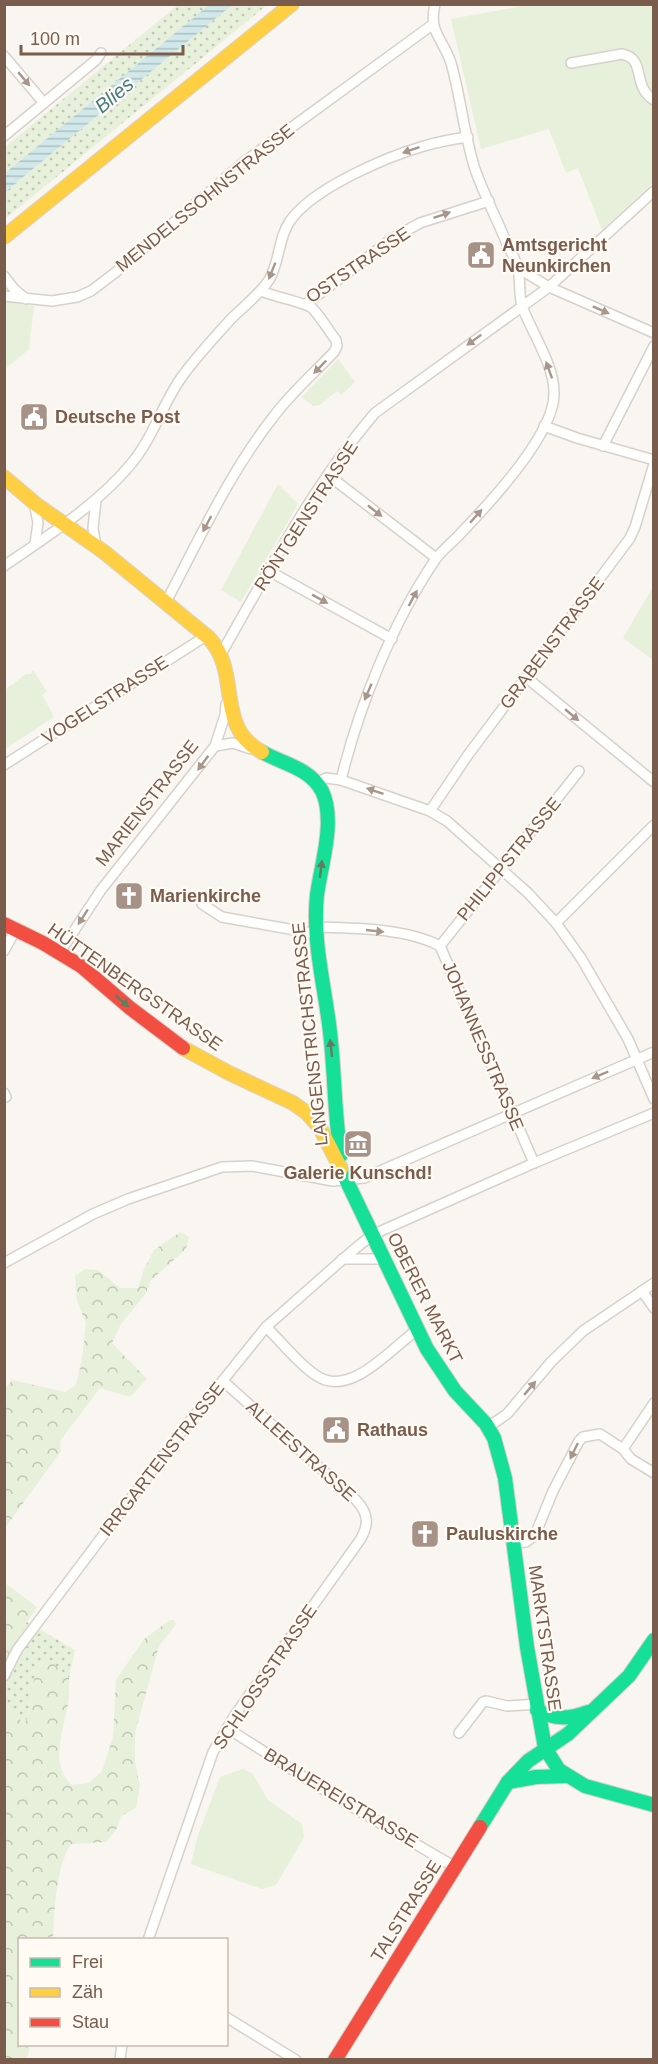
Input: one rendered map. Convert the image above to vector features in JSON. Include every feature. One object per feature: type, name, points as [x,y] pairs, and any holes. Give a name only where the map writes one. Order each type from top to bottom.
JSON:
[{"type":"street","points":[[4,237],[292,4]]},
{"type":"street","points":[[341,780],[364,701],[392,639],[436,558],[469,525],[524,458],[544,426],[555,394],[553,381],[522,306],[518,268],[475,168],[449,59],[432,25],[435,4]]},
{"type":"street","name":"MENDELSSOHNSTRASSE","points":[[4,296],[52,302],[77,297],[91,291],[244,162],[432,25]]},
{"type":"street","points":[[4,136],[96,60],[101,53]]},
{"type":"street","points":[[571,63],[622,54],[628,56],[633,59],[638,68],[641,88],[647,96],[654,100]]},
{"type":"street","points":[[4,56],[44,103]]},
{"type":"street","points":[[4,566],[96,500],[133,462],[145,445],[165,403],[181,377],[205,348],[261,291],[270,278],[283,234],[290,221],[310,201],[344,179],[389,158],[425,146],[468,137]]},
{"type":"street","name":"RÖNTGENSTRASSE","points":[[221,654],[328,475],[375,413],[549,286],[654,191]]},
{"type":"street","name":"OSTSTRASSE","points":[[261,291],[306,304],[371,253],[402,233],[444,214],[489,201]]},
{"type":"street","points":[[518,268],[549,286],[654,333]]},
{"type":"street","points":[[4,276],[26,299]]},
{"type":"street","points":[[165,604],[228,484],[252,445],[275,414],[334,352],[336,340],[306,304]]},
{"type":"street","points":[[603,446],[654,346]]},
{"type":"street","points":[[544,426],[654,462]]},
{"type":"street","name":"GRABENSTRASSE","points":[[430,811],[468,755],[630,538],[654,462]]},
{"type":"street","points":[[328,475],[436,558]]},
{"type":"street","name":"MARIENSTRASSE","points":[[4,477],[33,501],[96,546],[206,636],[221,654],[225,667],[227,690],[225,715],[215,746],[101,890],[60,952]]},
{"type":"street","points":[[96,500],[93,528],[96,546]]},
{"type":"street","points":[[33,501],[38,523],[35,544]]},
{"type":"street","points":[[269,571],[392,639]]},
{"type":"street","name":"VOGELSTRASSE","points":[[4,765],[206,636]]},
{"type":"street","points":[[527,678],[654,782]]},
{"type":"street","points":[[227,690],[230,708],[240,734],[259,751]]},
{"type":"street","points":[[215,746],[233,743],[259,751],[303,770],[317,783],[326,778],[341,780],[430,811],[459,830],[502,868],[556,922],[592,977],[628,1039],[654,1099]]},
{"type":"street","name":"PHILIPPSTRASSE","points":[[440,946],[579,771]]},
{"type":"street","name":"LANGENSTRICHSTRASSE","points":[[317,783],[323,795],[326,820],[316,909],[316,931],[333,1069],[336,1125],[346,1178]]},
{"type":"street","points":[[556,922],[654,825]]},
{"type":"street","name":"JOHANNESSTRASSE","points":[[202,904],[222,916],[316,931],[388,932],[428,940],[440,946],[534,1163]]},
{"type":"street","points":[[4,951],[10,927]]},
{"type":"street","name":"HÜTTENBERGSTRASSE","points":[[10,927],[60,952],[81,966],[130,1008],[185,1049],[229,1073],[293,1102],[320,1128],[346,1178]]},
{"type":"street","points":[[4,1263],[93,1214],[160,1187],[222,1167],[252,1166],[323,1179],[364,1178],[654,1052]]},
{"type":"street","points":[[307,1113],[325,1111],[335,1106]]},
{"type":"street","name":"IRRGARTENSTRASSE","points":[[4,1676],[17,1650],[72,1575],[174,1441],[266,1327],[342,1259],[372,1235],[654,1113]]},
{"type":"street","name":"OBERER MARKT","points":[[346,1178],[417,1330],[450,1384],[488,1427]]},
{"type":"street","points":[[342,1259],[383,1259]]},
{"type":"street","points":[[488,1427],[507,1414],[551,1362],[583,1331],[654,1283]]},
{"type":"street","points":[[642,1291],[654,1308]]},
{"type":"street","points":[[266,1327],[315,1375],[326,1381],[336,1382],[354,1378],[417,1330]]},
{"type":"street","name":"ALLEESTRASSE","points":[[224,1381],[356,1500],[368,1520],[367,1527]]},
{"type":"street","points":[[623,1449],[654,1403]]},
{"type":"street","name":"MARKTSTRASSE","points":[[488,1427],[500,1455],[505,1478],[527,1647],[540,1733],[545,1748]]},
{"type":"street","points":[[514,1543],[526,1542],[536,1535],[553,1491],[579,1441],[584,1437],[600,1434],[623,1449],[631,1459],[654,1473]]},
{"type":"street","name":"SCHLOSSSTRASSE","points":[[149,1938],[213,1752],[227,1728],[367,1527]]},
{"type":"street","name":"TALSTRASSE","points":[[335,2060],[508,1782],[528,1761],[568,1734],[629,1676],[654,1640]]},
{"type":"street","points":[[459,1733],[483,1702],[537,1707],[553,1719],[578,1717],[594,1710]]},
{"type":"street","name":"BRAUEREISTRASSE","points":[[227,1728],[332,1795],[455,1867]]},
{"type":"street","points":[[545,1748],[559,1770],[585,1786],[654,1805]]},
{"type":"street","points":[[508,1782],[536,1776],[567,1776]]},
{"type":"street","points":[[228,2018],[296,2060]]},
{"type":"green space","points":[[178,5],[209,5],[5,173],[5,147]]},
{"type":"green space","points":[[232,5],[267,5],[5,219],[5,192]]},
{"type":"green space","points":[[528,5],[653,5],[653,183],[602,230],[578,168],[566,173],[549,129],[481,149],[451,19]]},
{"type":"green space","points":[[5,301],[34,306],[29,349],[5,369]]},
{"type":"green space","points":[[338,359],[355,382],[341,395],[337,391],[320,405],[313,406],[302,397]]},
{"type":"green space","points":[[278,484],[298,504],[241,602],[221,590]]},
{"type":"green space","points":[[653,587],[653,660],[623,638]]},
{"type":"green space","points":[[33,670],[47,692],[42,695],[54,717],[5,749],[5,690],[26,674],[31,674]]},
{"type":"green space","points":[[180,1232],[189,1237],[186,1249],[151,1280],[146,1293],[121,1324],[112,1343],[147,1379],[130,1397],[100,1388],[60,1441],[61,1451],[5,1528],[5,1389],[12,1380],[65,1392],[76,1385],[86,1323],[77,1301],[75,1276],[85,1269],[98,1270],[120,1288],[138,1288],[144,1269],[154,1250]]},
{"type":"green space","points":[[5,1583],[37,1607],[5,1655]]},
{"type":"green space","points":[[170,1620],[174,1620],[176,1624],[159,1646],[135,1733],[135,1762],[140,1786],[136,1808],[121,1816],[117,1828],[106,1842],[71,1844],[59,1877],[53,1938],[18,1938],[18,2046],[30,2046],[27,2059],[5,2059],[5,1712],[11,1711],[17,1719],[26,1721],[34,1678],[42,1664],[50,1660],[69,1678],[69,1697],[60,1743],[61,1766],[72,1785],[89,1783],[102,1771],[113,1737],[116,1680],[144,1639]]},
{"type":"green space","points":[[27,1622],[75,1650],[69,1678],[50,1660],[42,1664],[34,1678],[26,1721],[17,1719],[11,1712],[5,1712],[4,1655]]},
{"type":"green space","points":[[243,1769],[252,1773],[268,1800],[302,1824],[304,1837],[276,1885],[262,1889],[191,1864],[197,1838],[220,1777]]},
{"type":"water","name":"Blies","points":[[209,5],[232,5],[5,192],[5,173]]},
{"type":"traffic: fast","points":[[262,752],[311,777],[322,791],[326,803],[328,829],[317,895],[316,929],[330,1032],[341,1155]]},
{"type":"traffic: fast","points":[[341,1169],[427,1349],[455,1391],[486,1424],[494,1438],[505,1478],[527,1647],[545,1748],[559,1770],[585,1786],[654,1805]]},
{"type":"traffic: fast","points":[[480,1827],[508,1782],[528,1761],[568,1734],[629,1676],[654,1640]]},
{"type":"traffic: fast","points":[[537,1710],[550,1716],[562,1717],[588,1712]]},
{"type":"traffic: fast","points":[[508,1782],[536,1777],[567,1776]]},
{"type":"traffic: slow","points":[[4,237],[292,4]]},
{"type":"traffic: slow","points":[[4,477],[37,505],[104,552],[209,638],[219,652],[224,667],[238,728],[247,741],[262,752]]},
{"type":"traffic: slow","points":[[183,1048],[293,1103],[307,1113],[320,1128],[341,1169]]},
{"type":"traffic: jam","points":[[4,924],[43,943],[81,966],[130,1008],[183,1048]]},
{"type":"traffic: jam","points":[[335,2060],[480,1827]]},
{"type":"place","name":"Amtsgericht Neunkirchen","points":[[481,255]]},
{"type":"place","name":"Deutsche Post","points":[[34,417]]},
{"type":"place","name":"Marienkirche","points":[[129,896]]},
{"type":"place","name":"Galerie Kunschd!","points":[[358,1144]]},
{"type":"place","name":"Rathaus","points":[[336,1430]]},
{"type":"place","name":"Pauluskirche","points":[[425,1534]]}]
